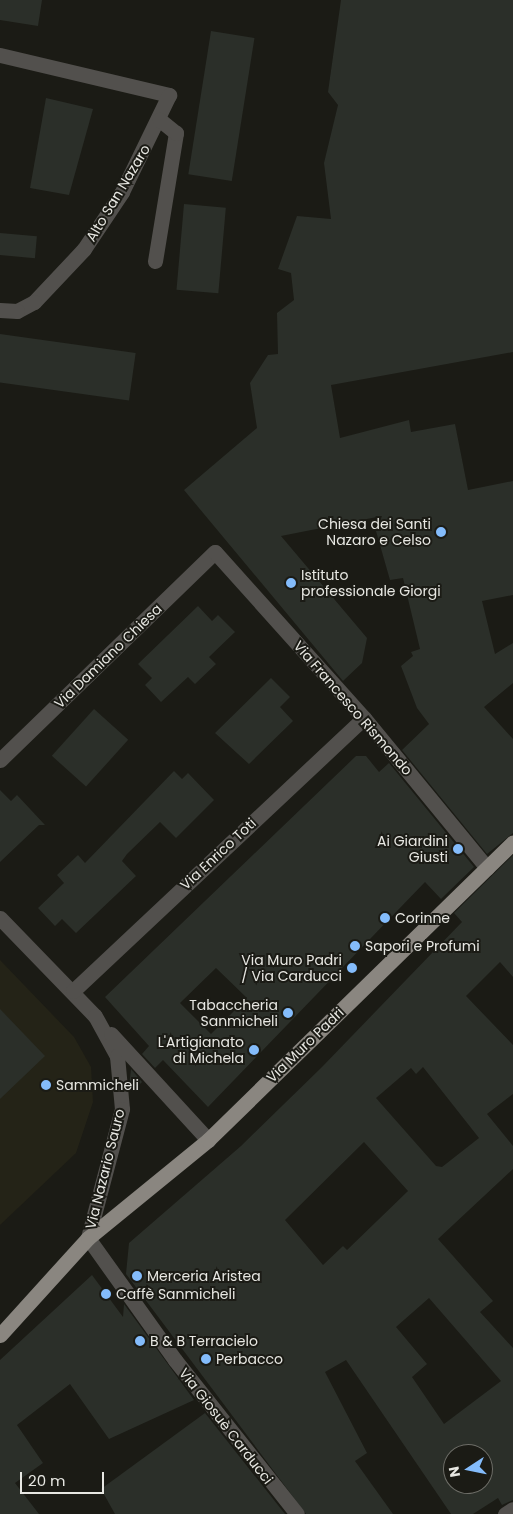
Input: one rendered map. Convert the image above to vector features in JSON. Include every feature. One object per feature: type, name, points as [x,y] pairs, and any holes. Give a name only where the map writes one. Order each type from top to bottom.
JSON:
[{"type":"main road","name":"Via Muro Padri","points":[[0,1335],[88,1238],[208,1140],[513,842]]},
{"type":"street","name":"Alto San Nazaro","points":[[0,55],[169,95],[160,120],[84,249],[34,302],[17,311],[0,310]]},
{"type":"street","name":"Alto San Nazaro","points":[[155,261],[176,133],[160,120]]},
{"type":"street","name":"Via Francesco Rismondo","points":[[215,552],[364,718],[487,868]]},
{"type":"street","name":"Via Damiano Chiesa","points":[[0,760],[215,552]]},
{"type":"street","name":"Via Enrico Toti","points":[[73,991],[364,718]]},
{"type":"street","name":"Via Nazario Sauro","points":[[0,918],[73,991],[208,1140]]},
{"type":"street","name":"Via Nazario Sauro","points":[[88,1238],[123,1090],[117,1056],[95,1016]]},
{"type":"street","name":"Via Giosuè Carducci","points":[[88,1238],[181,1368],[297,1514]]},
{"type":"street","points":[[505,1514],[513,1508]]},
{"type":"shaded area","name":"Sammicheli","points":[[0,960],[74,1037],[91,1067],[93,1102],[76,1153],[0,1225]]},
{"type":"building","points":[[0,0],[42,0],[38,26],[0,20]]},
{"type":"building","points":[[341,0],[513,0],[513,352],[331,385],[340,438],[409,420],[411,432],[455,424],[468,490],[513,481],[513,595],[482,601],[495,654],[513,643],[513,683],[484,707],[513,739],[513,833],[487,854],[402,750],[429,724],[417,708],[401,666],[413,656],[411,652],[420,649],[403,578],[390,580],[376,531],[382,516],[281,536],[367,638],[362,663],[343,681],[184,490],[257,428],[250,383],[268,355],[278,354],[277,313],[294,300],[291,273],[278,269],[297,216],[331,219],[324,163],[338,105],[328,92]]},
{"type":"building","points":[[211,31],[254,38],[232,181],[188,174]]},
{"type":"building","points":[[46,98],[93,109],[69,195],[30,188]]},
{"type":"building","points":[[184,204],[226,208],[218,293],[177,290]]},
{"type":"building","points":[[0,233],[37,236],[35,258],[0,255]]},
{"type":"building","points":[[0,334],[136,353],[129,401],[0,382]]},
{"type":"building","points":[[198,606],[212,621],[218,615],[235,632],[209,657],[216,664],[195,684],[188,677],[161,702],[145,685],[152,678],[138,664]]},
{"type":"building","points":[[271,678],[290,697],[280,707],[293,721],[249,764],[215,733]]},
{"type":"building","points":[[94,709],[128,740],[86,787],[52,756]]},
{"type":"building","points":[[356,756],[366,756],[379,772],[389,763],[474,867],[441,899],[425,882],[208,1107],[163,1060],[155,1068],[142,1054],[149,1046],[105,997]],"holes":[[[216,968],[247,998],[211,1034],[180,1003]]]},
{"type":"building","points":[[174,771],[182,779],[188,773],[214,800],[176,838],[160,822],[122,861],[136,876],[76,933],[62,919],[55,926],[38,908],[64,883],[57,875],[78,855],[85,863]]},
{"type":"building","points":[[0,790],[11,801],[17,795],[45,825],[39,825],[0,862]]},
{"type":"building","points":[[513,855],[513,977],[500,962],[466,996],[513,1045],[513,1094],[487,1114],[513,1146],[513,1169],[438,1239],[493,1301],[480,1312],[513,1348],[513,1500],[502,1505],[498,1498],[473,1514],[451,1514],[346,1360],[325,1372],[367,1453],[355,1461],[393,1514],[306,1514],[126,1274],[129,1243],[241,1146],[322,1067],[462,922],[454,913]],"holes":[[[423,1067],[479,1138],[442,1167],[436,1166],[376,1098],[411,1068],[416,1074]],[[364,1142],[408,1191],[347,1250],[343,1246],[323,1265],[285,1220]],[[429,1298],[501,1381],[444,1424],[412,1377],[427,1364],[396,1327]]]},
{"type":"building","points":[[0,1009],[45,1056],[0,1099]]},
{"type":"building","points":[[131,1069],[142,1082],[134,1090],[129,1087]]},
{"type":"building","points":[[92,1275],[123,1317],[124,1304],[194,1400],[109,1439],[70,1384],[17,1425],[43,1463],[15,1483],[39,1514],[0,1514],[0,1360]]},
{"type":"building","points":[[205,1413],[285,1514],[115,1514],[101,1489]]},
{"type":"place","name":"Chiesa dei Santi Nazaro e Celso","points":[[441,532]]},
{"type":"place","name":"Istituto professionale Giorgi","points":[[291,583]]},
{"type":"place","name":"Ai Giardini Giusti","points":[[458,849]]},
{"type":"place","name":"Corinne","points":[[385,918]]},
{"type":"place","name":"Sapori e Profumi","points":[[355,946]]},
{"type":"place","name":"Via Muro Padri / Via Carducci","points":[[352,968]]},
{"type":"place","name":"Tabaccheria Sanmicheli","points":[[288,1013]]},
{"type":"place","name":"L'Artigianato di Michela","points":[[254,1050]]},
{"type":"place","name":"Sammicheli","points":[[46,1085]]},
{"type":"place","name":"Merceria Aristea","points":[[137,1276]]},
{"type":"place","name":"Caffè Sanmicheli","points":[[106,1294]]},
{"type":"place","name":"B & B Terracielo","points":[[140,1341]]},
{"type":"place","name":"Perbacco","points":[[206,1359]]}]
